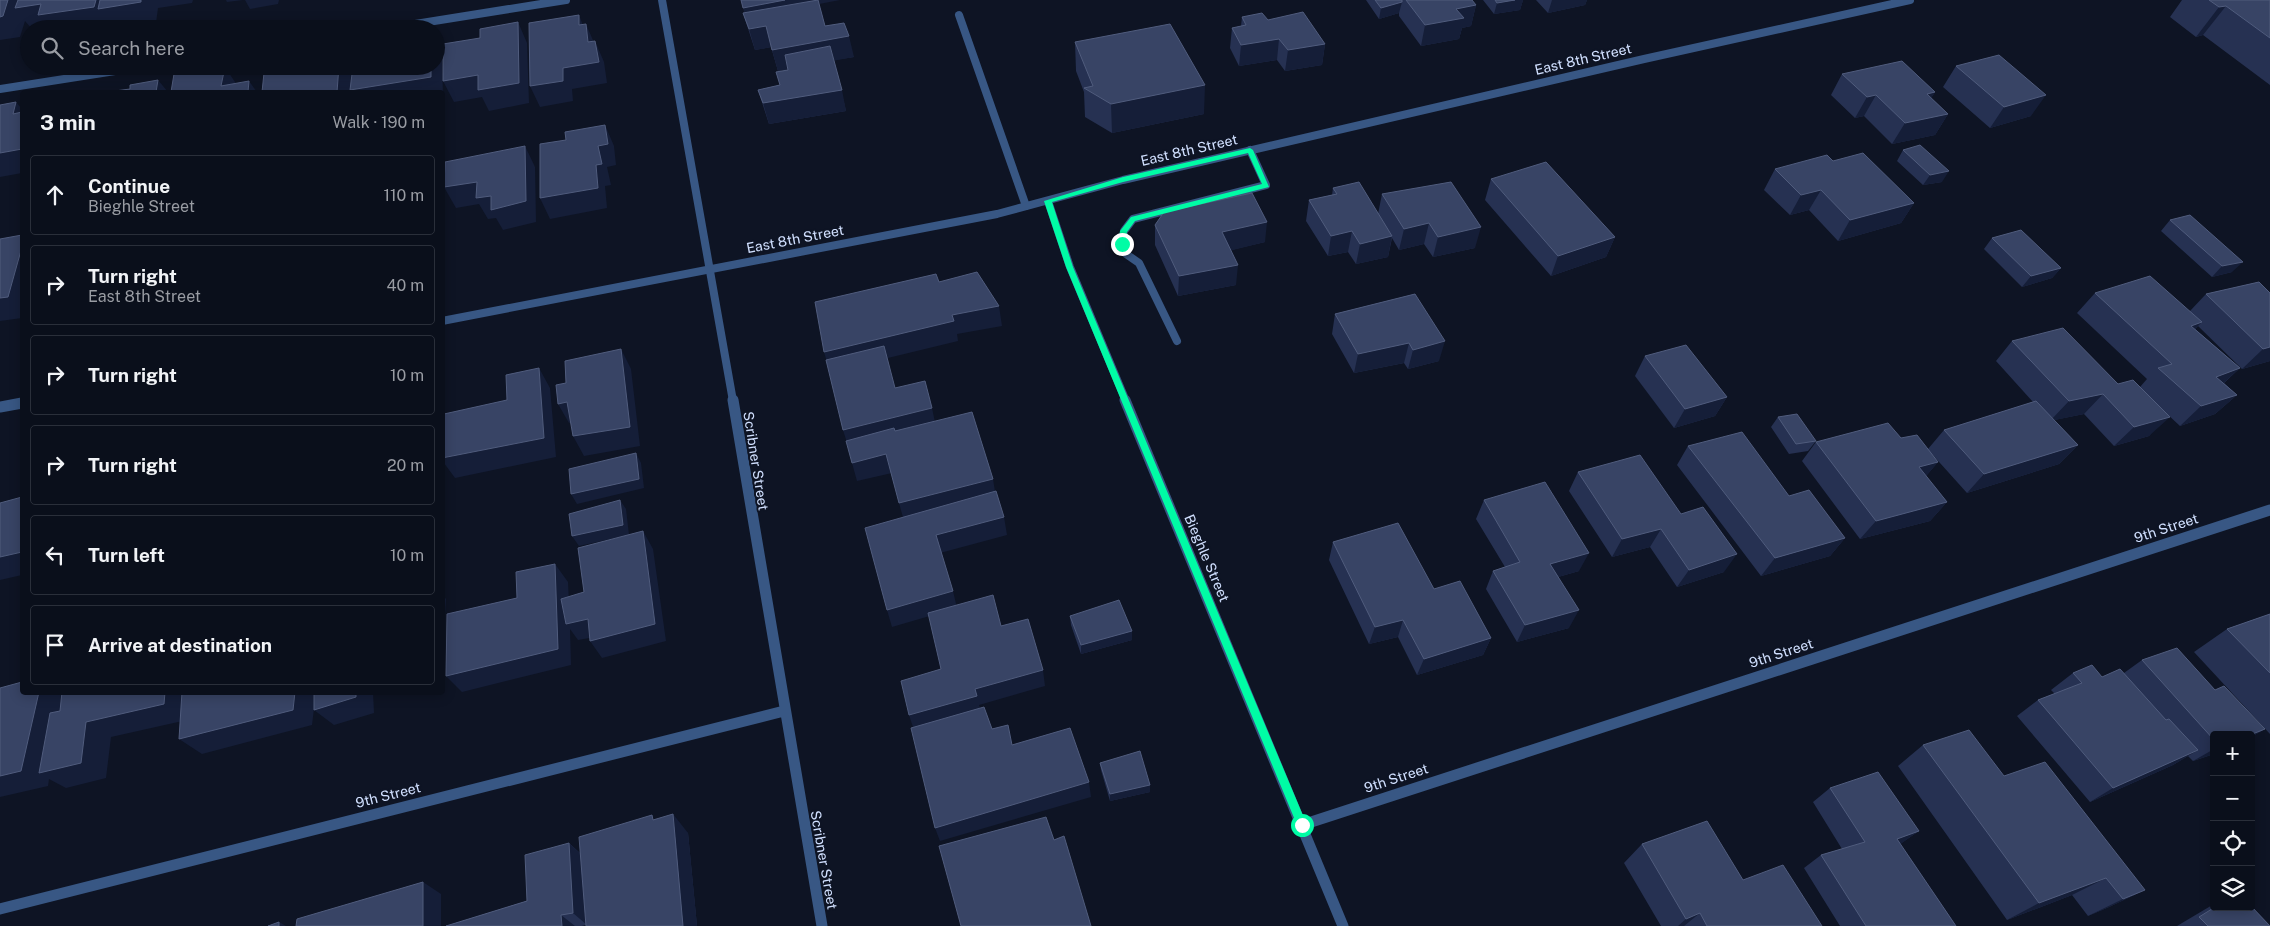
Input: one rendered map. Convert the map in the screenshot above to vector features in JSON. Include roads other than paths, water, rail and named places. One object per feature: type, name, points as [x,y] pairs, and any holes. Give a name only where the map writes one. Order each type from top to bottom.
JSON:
[{"type":"street","points":[[440,20],[566,0]]},
{"type":"street","name":"Scribner Street","points":[[662,0],[822,926]]},
{"type":"street","name":"East 8th Street","points":[[445,320],[906,232],[1026,206],[1123,180],[1250,150],[1910,0]]},
{"type":"street","points":[[959,15],[1026,206]]},
{"type":"street","points":[[0,90],[92,75]]},
{"type":"street","points":[[1177,341],[1139,263],[1126,254],[1122,244],[1124,231],[1133,219],[1266,185],[1250,150]]},
{"type":"street","name":"Bieghle Street","points":[[1048,201],[1070,267],[1343,926]]},
{"type":"street","points":[[0,407],[20,403]]},
{"type":"street","name":"9th Street","points":[[1302,825],[2270,510]]},
{"type":"street","name":"9th Street","points":[[0,909],[784,711]]}]
